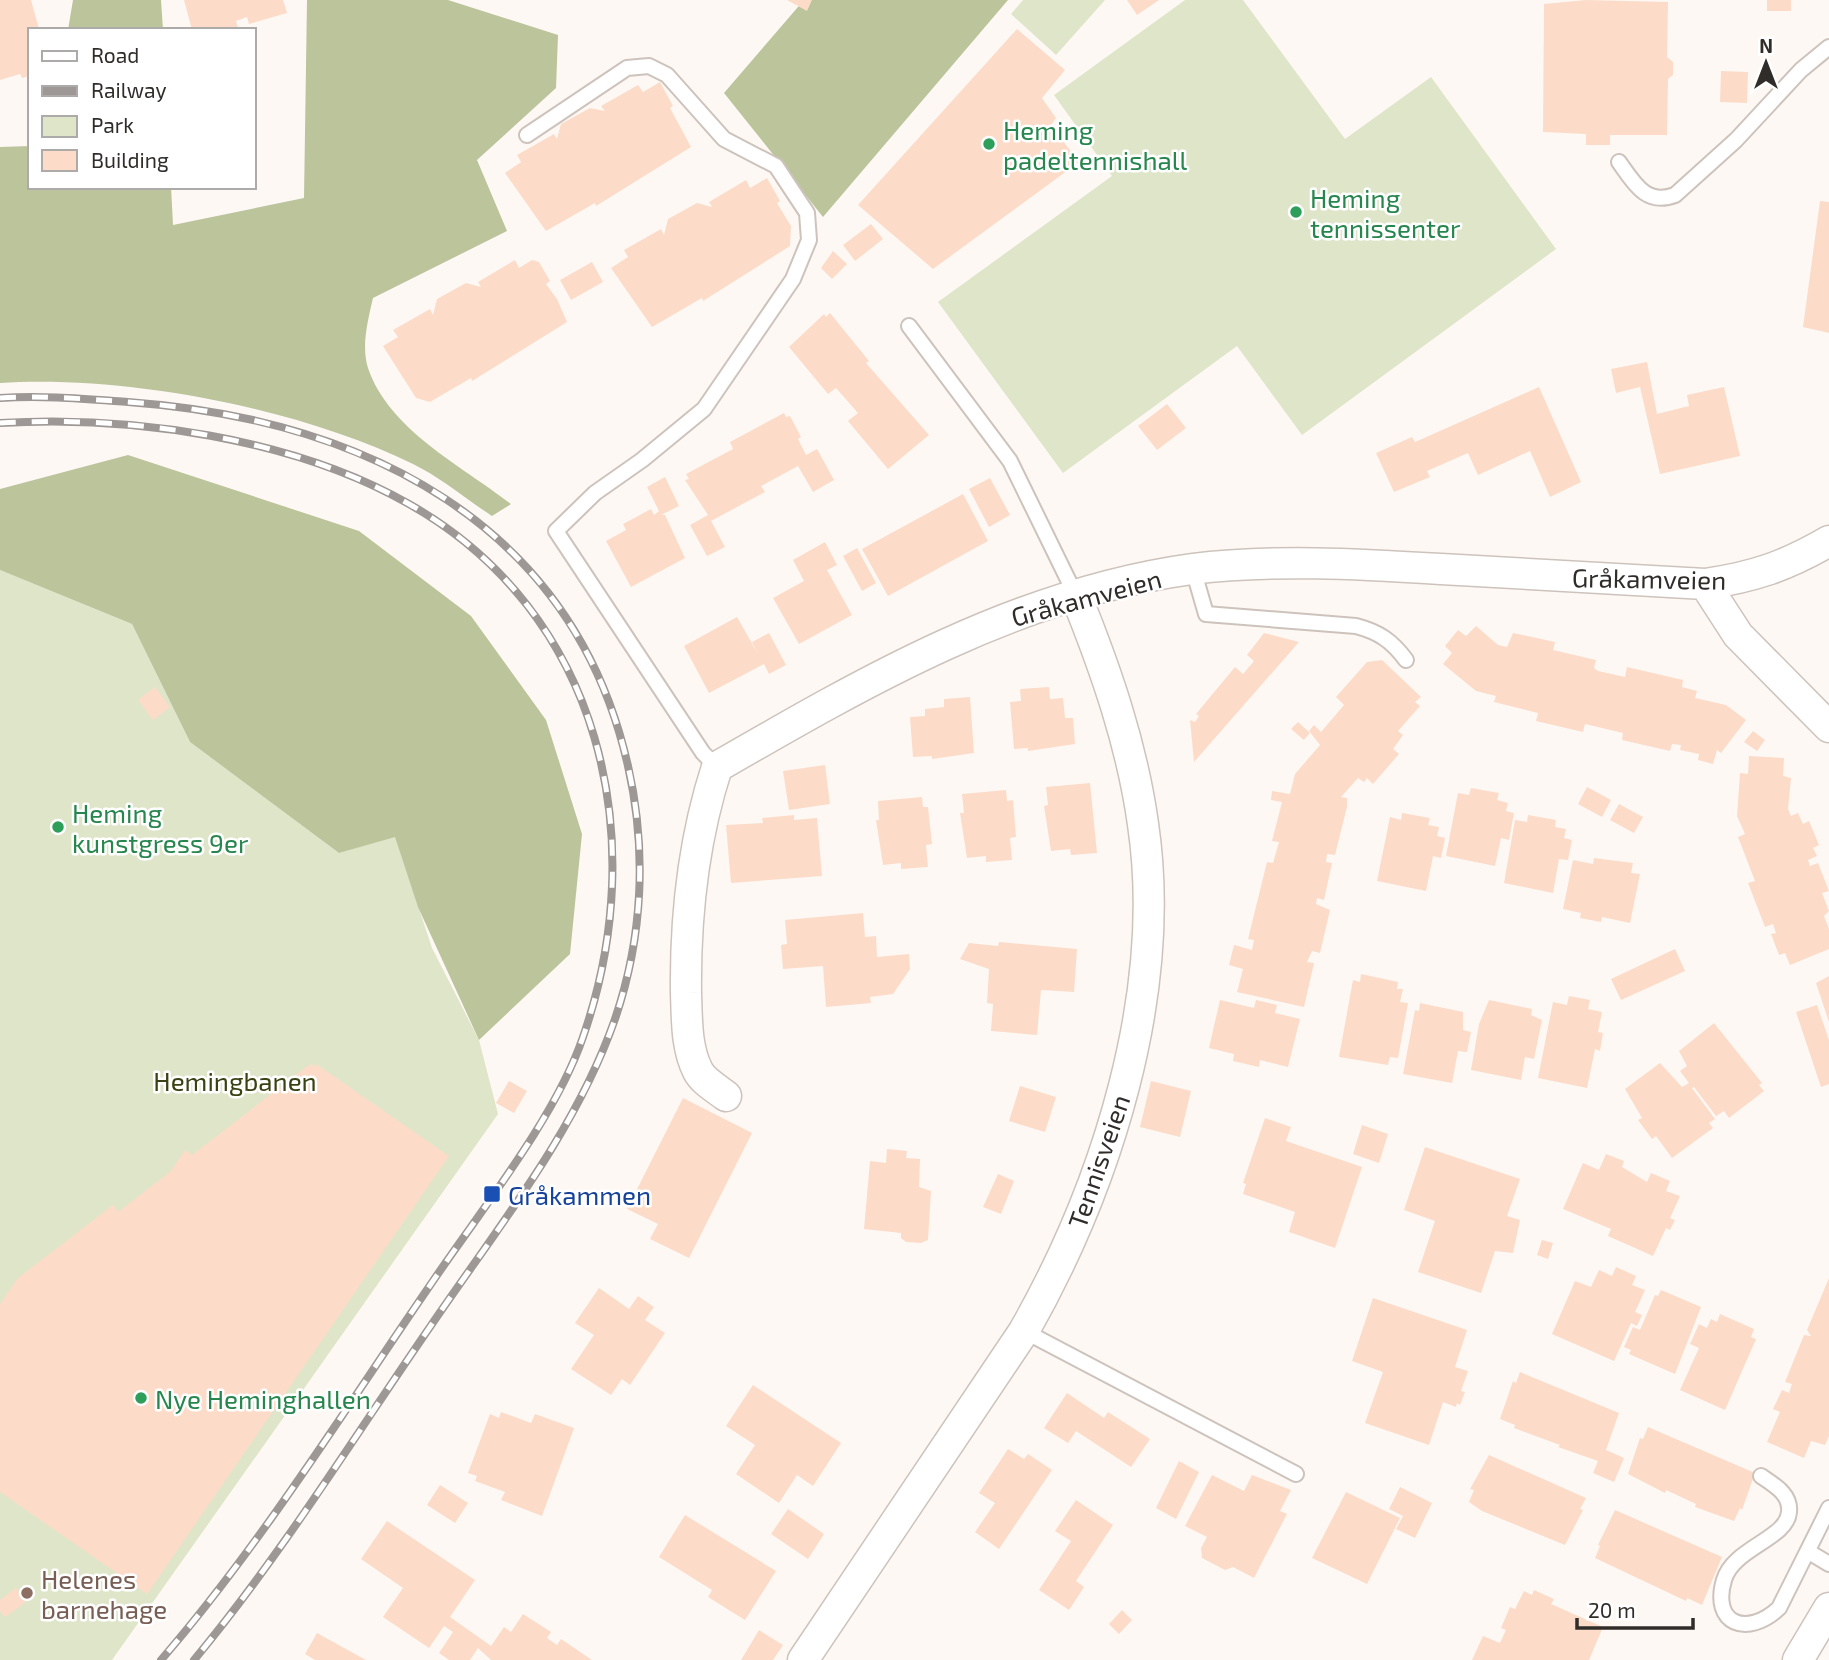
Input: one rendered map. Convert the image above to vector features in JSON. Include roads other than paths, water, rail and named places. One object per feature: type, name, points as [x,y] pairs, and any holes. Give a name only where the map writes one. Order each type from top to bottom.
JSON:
[{"type":"street","name":"Gråkamveien","points":[[717,767],[874,679],[993,622],[1076,596],[1193,569],[1270,564],[1367,565],[1705,584],[1749,578],[1779,568],[1829,541]]},
{"type":"street","points":[[1705,584],[1738,635],[1829,727]]},
{"type":"street","name":"Tennisveien","points":[[803,1660],[1024,1331],[1051,1285],[1075,1229],[1125,1083],[1147,943],[1149,890],[1144,826],[1135,774],[1118,709],[1076,596]]},
{"type":"street","points":[[717,767],[701,816],[688,892],[687,1016],[690,1052],[699,1074],[726,1096]]},
{"type":"street","points":[[1798,1660],[1829,1608]]},
{"type":"lane","points":[[1619,162],[1635,186],[1649,198],[1664,199],[1675,195],[1736,140],[1801,69],[1829,47]]},
{"type":"lane","points":[[527,135],[628,68],[649,66],[667,75],[724,139],[776,166],[807,213],[809,240],[793,279],[704,410],[642,460],[594,493],[556,531],[703,752],[717,767]]},
{"type":"lane","points":[[909,326],[1010,461],[1076,596]]},
{"type":"lane","points":[[1193,569],[1206,614],[1356,625],[1376,631],[1394,643],[1406,660]]},
{"type":"lane","points":[[1024,1331],[1296,1474]]},
{"type":"lane","points":[[1761,1476],[1780,1489],[1788,1499],[1787,1520],[1779,1530],[1742,1554],[1729,1568],[1721,1595],[1724,1610],[1733,1621],[1742,1626],[1766,1621],[1779,1608],[1829,1508]]},
{"type":"lane","points":[[1809,1552],[1829,1564]]},
{"type":"railway","points":[[0,398],[48,397],[128,402],[214,412],[297,432],[374,460],[445,498],[507,548],[559,608],[600,681],[628,766],[634,798],[640,861],[632,957],[615,1019],[579,1100],[534,1177],[317,1495],[194,1660]]},
{"type":"railway","points":[[0,423],[103,423],[210,436],[315,462],[364,481],[409,504],[475,550],[527,605],[567,668],[594,737],[609,810],[612,886],[603,962],[583,1037],[555,1099],[516,1162],[269,1522],[161,1660]]},
{"type":"place","name":"Heming padeltennishall","points":[[989,144]]},
{"type":"place","name":"Heming tennissenter","points":[[1296,212]]},
{"type":"place","name":"Heming kunstgress 9er","points":[[58,827]]},
{"type":"place","name":"Gråkammen","points":[[492,1194]]},
{"type":"place","name":"Nye Heminghallen","points":[[141,1398]]},
{"type":"place","name":"Helenes barnehage","points":[[27,1593]]},
{"type":"park label","name":"Hemingbanen","points":[[235,1080]]}]
